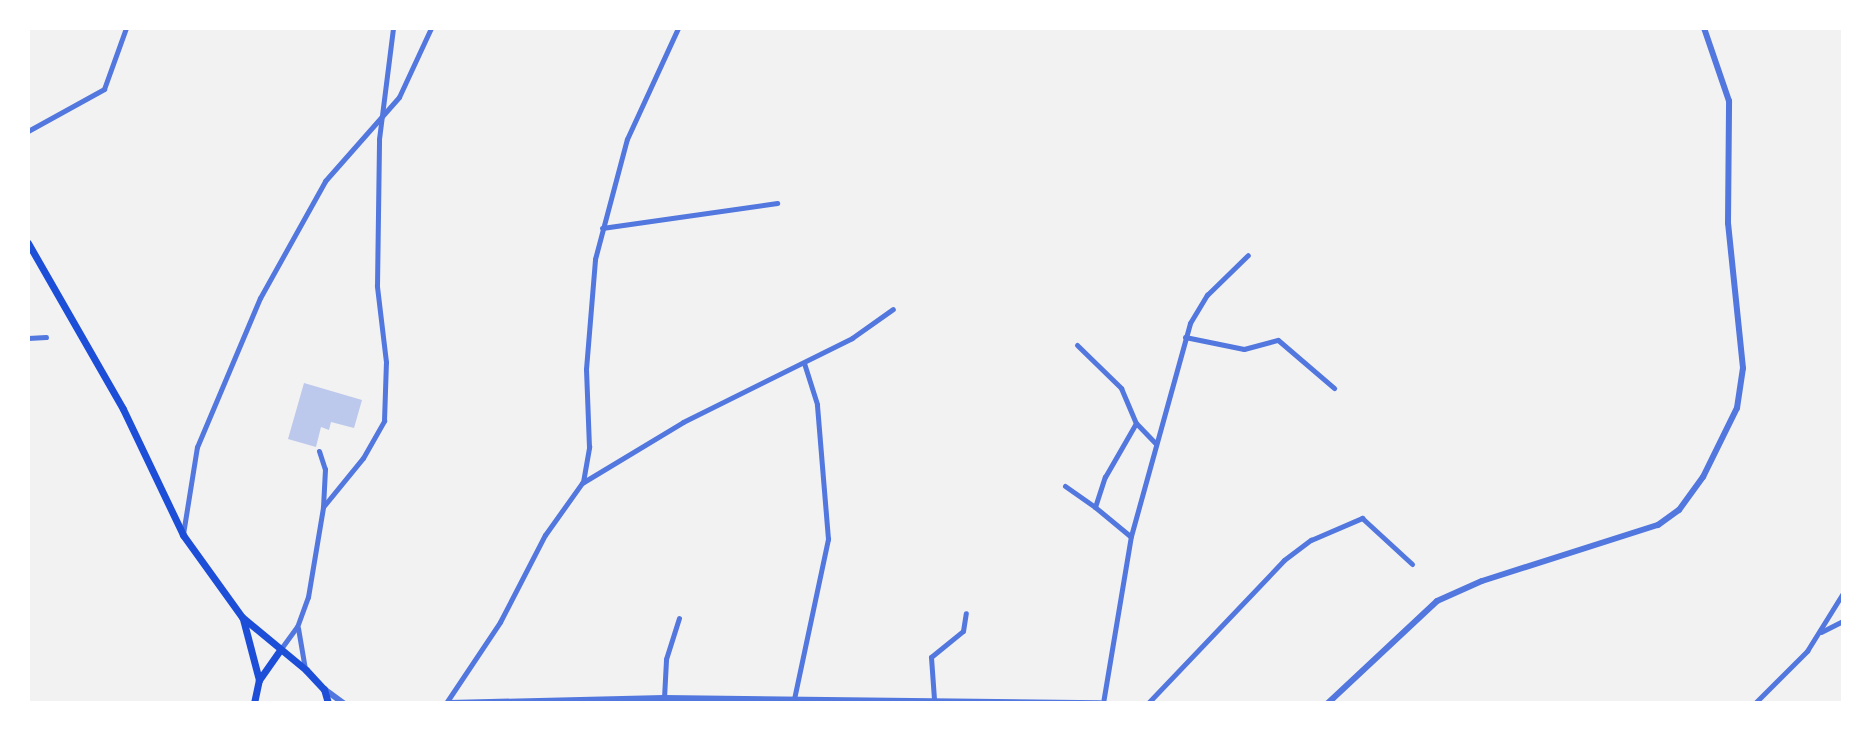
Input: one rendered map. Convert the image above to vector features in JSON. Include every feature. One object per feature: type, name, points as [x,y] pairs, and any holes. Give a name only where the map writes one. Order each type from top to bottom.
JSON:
[{"type":"main road","points":[[28,243],[123,409],[183,535],[242,617],[306,670],[324,689],[328,703]]},
{"type":"main road","points":[[242,617],[259,680]]},
{"type":"main road","points":[[254,703],[259,680],[280,650]]},
{"type":"street","points":[[28,131],[104,89],[126,28]]},
{"type":"street","points":[[323,507],[377,436],[387,402],[377,286],[381,118],[393,28]]},
{"type":"street","points":[[183,535],[197,447],[260,298],[325,181],[399,97],[431,28]]},
{"type":"street","points":[[582,483],[589,447],[591,281],[602,228],[627,139],[678,28]]},
{"type":"street","points":[[1328,703],[1383,657],[1417,617],[1452,593],[1667,520],[1718,450],[1737,408],[1743,368],[1728,223],[1729,101],[1704,28]]},
{"type":"street","points":[[602,228],[777,203]]},
{"type":"street","points":[[448,703],[664,698],[1102,703],[1131,536],[1185,337],[1207,295],[1248,255]]},
{"type":"street","points":[[448,703],[500,622],[545,535],[582,483],[683,422],[804,363],[893,309]]},
{"type":"street","points":[[28,338],[46,337]]},
{"type":"street","points":[[1185,337],[1244,349],[1278,340],[1334,388]]},
{"type":"street","points":[[1077,345],[1130,399],[1136,423],[1155,443]]},
{"type":"street","points":[[794,699],[828,539],[817,404],[804,363]]},
{"type":"street","points":[[1095,507],[1105,477],[1136,423]]},
{"type":"street","points":[[280,650],[297,627],[311,583],[323,507],[325,469],[319,451]]},
{"type":"street","points":[[1065,486],[1131,536]]},
{"type":"street","points":[[1148,703],[1284,560],[1311,540],[1362,518],[1412,564]]},
{"type":"street","points":[[1755,703],[1790,671],[1820,633],[1843,593]]},
{"type":"street","points":[[934,699],[931,657],[963,631],[966,613]]},
{"type":"street","points":[[664,698],[666,659],[679,618]]},
{"type":"street","points":[[1820,633],[1843,621]]},
{"type":"street","points":[[297,627],[306,670]]},
{"type":"street","points":[[324,689],[343,703]]},
{"type":"building","points":[[304,383],[362,400],[354,428],[331,422],[329,430],[321,427],[316,447],[288,439]]}]
